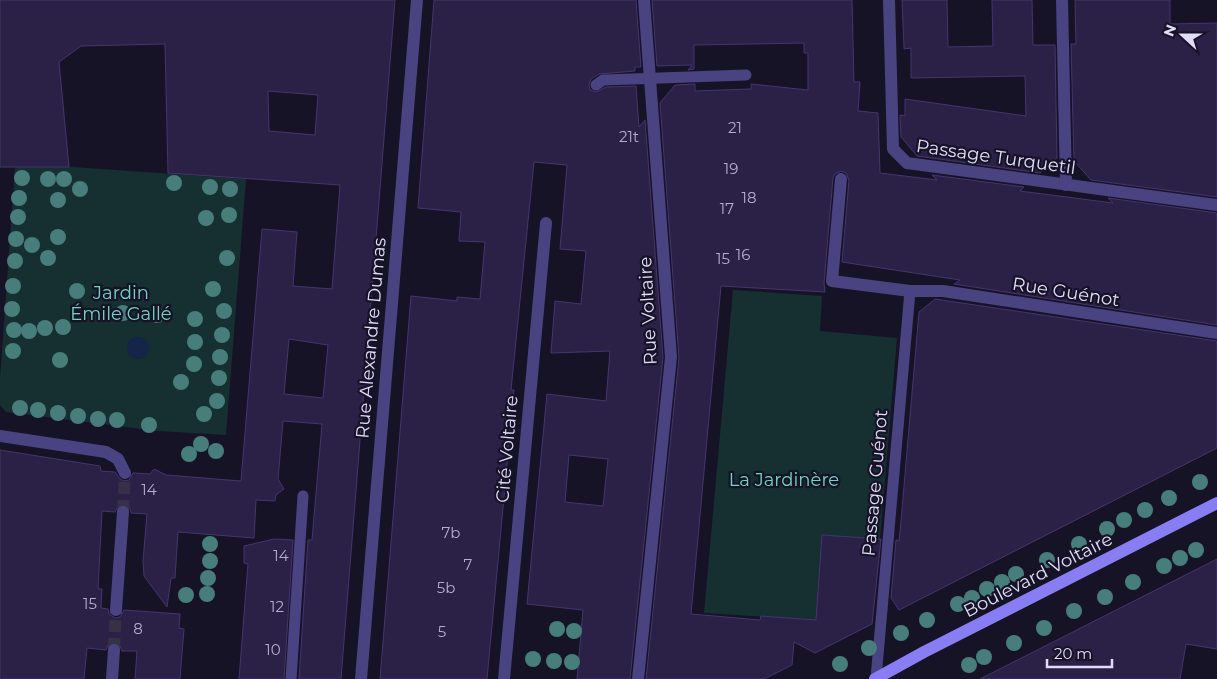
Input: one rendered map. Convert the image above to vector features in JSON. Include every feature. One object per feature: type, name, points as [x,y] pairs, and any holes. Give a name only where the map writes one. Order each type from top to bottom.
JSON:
[{"type":"main road","name":"Boulevard Voltaire","points":[[875,679],[924,652],[1217,504]]},
{"type":"street","name":"Rue Alexandre Dumas","points":[[361,679],[417,0]]},
{"type":"street","name":"Rue Voltaire","points":[[638,679],[671,357],[644,0]]},
{"type":"street","name":"Passage Turquetil","points":[[889,0],[892,149],[907,163],[1217,205]]},
{"type":"street","points":[[1062,0],[1066,185]]},
{"type":"street","name":"Rue Guénot","points":[[841,179],[832,281],[910,291],[943,291],[1217,333]]},
{"type":"street","name":"Cité Voltaire","points":[[504,679],[546,223]]},
{"type":"street","points":[[0,436],[106,452],[118,459],[125,473]]},
{"type":"street","points":[[116,610],[123,512]]},
{"type":"street","points":[[112,679],[114,650]]},
{"type":"lane","points":[[596,85],[603,80],[746,75]]},
{"type":"lane","name":"Passage Guénot","points":[[875,679],[910,291]]},
{"type":"lane","points":[[291,679],[303,496]]},
{"type":"green space","name":"Jardin Émile Gallé","points":[[58,166],[246,179],[226,435],[158,431],[6,412],[0,405],[0,379],[15,167]]},
{"type":"green space","name":"La Jardinère","points":[[733,290],[822,296],[820,331],[897,338],[880,539],[823,535],[816,620],[704,613]]},
{"type":"water","points":[[138,337],[146,340],[149,348],[146,356],[138,359],[130,356],[127,348],[130,340]]},
{"type":"building","points":[[0,0],[395,0],[341,679],[299,679],[308,540],[312,540],[322,424],[283,421],[278,479],[284,489],[276,495],[275,501],[256,500],[254,538],[178,532],[175,578],[171,578],[167,607],[144,576],[143,561],[147,514],[131,513],[130,508],[124,504],[119,505],[115,512],[102,511],[98,589],[102,589],[101,608],[108,609],[109,614],[115,618],[120,617],[124,610],[180,614],[179,628],[184,629],[180,679],[135,679],[137,651],[122,651],[119,644],[114,642],[108,645],[106,650],[87,648],[84,679],[0,679],[0,450],[100,466],[101,471],[115,472],[124,481],[129,480],[133,473],[150,474],[154,469],[166,475],[241,481],[262,229],[297,232],[293,286],[332,289],[340,185],[168,173],[165,44],[81,46],[59,62],[69,167],[0,167]],"holes":[[[268,91],[318,95],[315,135],[269,131]],[[289,339],[328,345],[323,398],[284,394]]]},
{"type":"building","points":[[434,0],[636,0],[641,67],[635,67],[635,71],[599,74],[591,79],[589,85],[590,90],[596,92],[606,87],[636,86],[639,127],[645,120],[663,357],[630,679],[577,679],[583,610],[527,604],[547,394],[606,401],[610,351],[551,353],[555,301],[581,304],[586,251],[560,249],[567,165],[534,162],[511,390],[514,390],[487,679],[380,679],[411,296],[457,301],[457,297],[480,299],[485,242],[459,241],[461,212],[418,208]],"holes":[[[569,455],[608,459],[603,506],[565,502]]]},
{"type":"building","points":[[652,0],[852,0],[854,82],[860,82],[858,111],[878,113],[880,173],[937,180],[932,175],[1024,187],[1020,191],[1113,203],[1108,198],[1217,213],[1217,325],[954,284],[960,280],[842,262],[849,180],[846,173],[841,171],[835,174],[833,178],[824,283],[825,292],[721,286],[691,614],[760,620],[761,616],[816,620],[822,535],[881,539],[872,624],[815,653],[794,642],[792,665],[764,679],[646,679],[679,358],[660,103],[675,85],[695,84],[695,91],[751,89],[751,84],[808,90],[808,53],[804,53],[804,43],[694,45],[694,69],[688,70],[692,65],[657,66]]},
{"type":"building","points":[[902,0],[947,0],[948,47],[993,46],[992,0],[1032,0],[1033,45],[1055,45],[1057,158],[1040,173],[917,156],[901,137],[900,115],[905,116],[905,99],[1026,116],[1025,76],[911,78],[911,48],[904,49]]},
{"type":"building","points":[[1075,0],[1170,0],[1170,24],[1217,23],[1217,197],[1091,180],[1074,161],[1071,44],[1076,44]]},
{"type":"building","points":[[935,299],[1217,341],[1217,448],[899,610],[891,598],[896,540],[899,541],[901,521],[919,312]]},
{"type":"building","points":[[274,539],[293,540],[284,679],[239,679],[248,564],[244,563],[244,546]]},
{"type":"building","points":[[1217,559],[1217,649],[1186,644],[1180,679],[980,679]]},
{"type":"tunnel","points":[[123,512],[125,473]]},
{"type":"tunnel","points":[[114,650],[116,610]]}]
